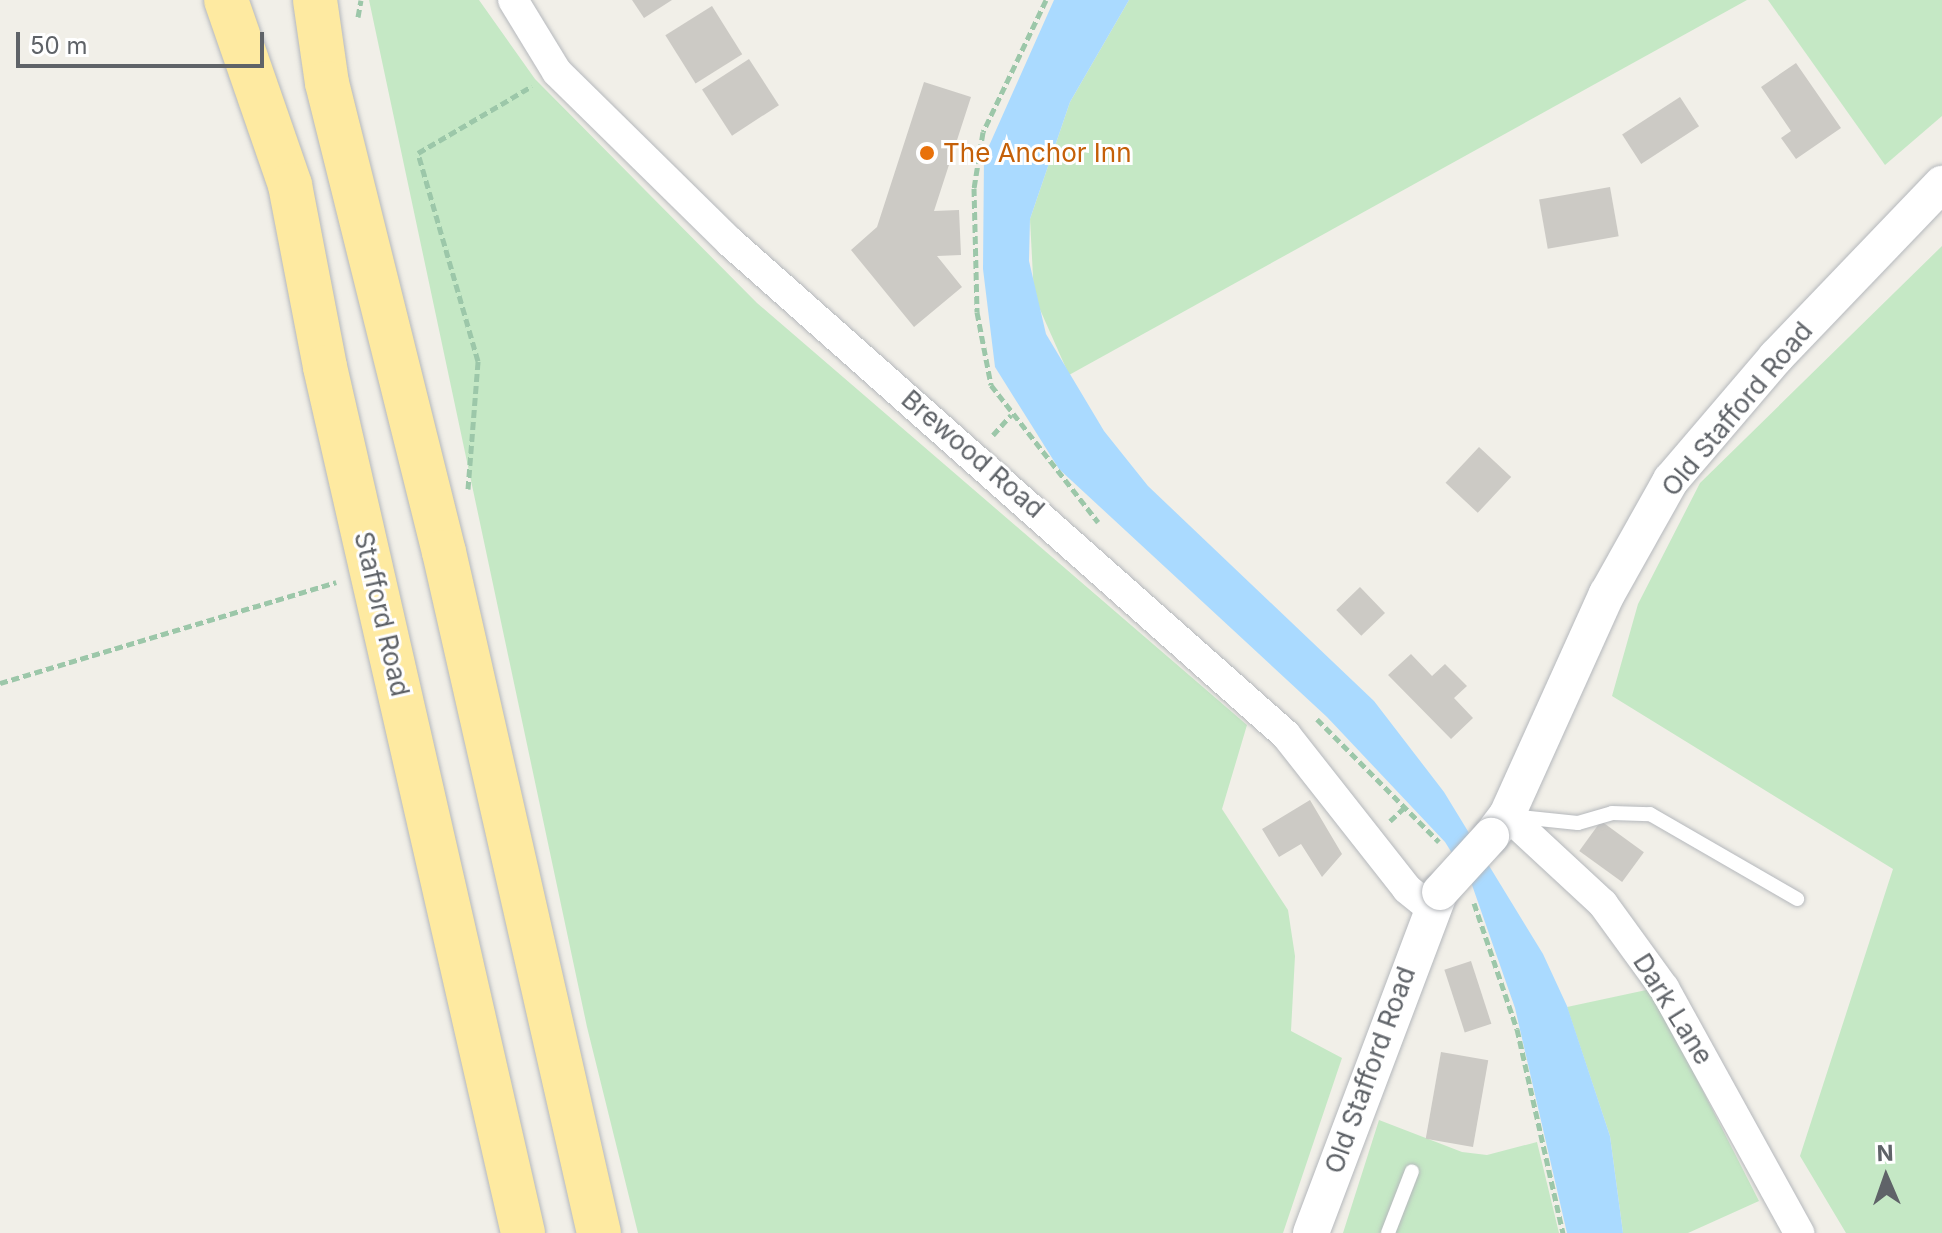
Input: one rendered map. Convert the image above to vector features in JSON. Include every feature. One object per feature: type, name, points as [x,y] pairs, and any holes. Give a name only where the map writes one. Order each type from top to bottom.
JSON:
[{"type":"highway","name":"Stafford Road","points":[[226,0],[290,185],[372,571],[523,1233]]},
{"type":"highway","points":[[315,0],[327,83],[448,567],[599,1233]]},
{"type":"street","name":"Brewood Road","points":[[513,0],[557,72],[730,242],[1286,735],[1407,889],[1436,900]]},
{"type":"street","name":"Old Stafford Road","points":[[1311,1233],[1436,900],[1499,825],[1607,594],[1671,480],[1776,357],[1942,184]]},
{"type":"street","name":"Dark Lane","points":[[1499,825],[1603,904],[1655,975],[1799,1233]]},
{"type":"lane","points":[[1499,825],[1578,823],[1612,813],[1650,814],[1797,899]]},
{"type":"lane","points":[[1388,1233],[1412,1171]]},
{"type":"path","points":[[974,238],[983,132],[1046,0]]},
{"type":"path","points":[[461,500],[472,482],[478,361],[418,153],[557,72]]},
{"type":"path","points":[[0,683],[372,571]]},
{"type":"green space","points":[[369,0],[479,0],[535,79],[757,303],[1247,725],[1222,809],[1288,910],[1295,956],[1291,1031],[1342,1058],[1283,1233],[638,1233],[587,1027]]},
{"type":"green space","points":[[1129,0],[1747,0],[1069,375],[1034,296],[1030,219],[1070,102]]},
{"type":"green space","points":[[1768,0],[1942,0],[1942,116],[1885,165]]},
{"type":"green space","points":[[1942,246],[1942,1233],[1846,1233],[1800,1156],[1893,869],[1612,696],[1638,604],[1700,483]]},
{"type":"green space","points":[[1651,989],[1759,1201],[1688,1233],[1623,1233],[1610,1136],[1567,1007]]},
{"type":"green space","points":[[1379,1120],[1462,1152],[1487,1155],[1537,1142],[1559,1233],[1343,1233]]},
{"type":"water","points":[[1054,0],[1129,0],[1070,102],[1030,219],[1029,261],[1046,334],[1104,431],[1148,486],[1374,701],[1444,792],[1543,954],[1567,1006],[1610,1136],[1623,1233],[1567,1233],[1515,1008],[1472,885],[1445,842],[1327,717],[1059,469],[995,367],[983,269],[984,157]]},
{"type":"building","points":[[632,0],[672,0],[644,18]]},
{"type":"building","points":[[712,6],[742,54],[696,83],[665,35]]},
{"type":"building","points":[[749,59],[779,105],[732,136],[702,89]]},
{"type":"building","points":[[1796,63],[1841,128],[1796,159],[1781,138],[1791,131],[1761,87]]},
{"type":"building","name":"The Anchor Inn","points":[[924,82],[971,97],[934,211],[959,210],[961,255],[937,256],[962,287],[914,327],[851,250],[877,227]]},
{"type":"building","points":[[1680,97],[1699,126],[1641,164],[1622,135]]},
{"type":"building","points":[[1610,187],[1619,236],[1548,249],[1539,200]]},
{"type":"building","points":[[1479,447],[1511,477],[1478,513],[1446,483]]},
{"type":"building","points":[[1360,587],[1385,613],[1361,636],[1336,610]]},
{"type":"building","points":[[1411,654],[1432,676],[1445,664],[1467,686],[1454,698],[1473,718],[1451,739],[1388,675]]},
{"type":"building","points":[[1310,800],[1342,854],[1322,877],[1301,844],[1279,857],[1262,829]]},
{"type":"building","points":[[1601,821],[1644,852],[1622,882],[1579,851]]},
{"type":"building","points":[[1471,961],[1491,1024],[1465,1032],[1444,970]]},
{"type":"building","points":[[1441,1052],[1488,1060],[1473,1147],[1426,1139]]},
{"type":"place","name":"The Anchor Inn","points":[[927,153]]}]
